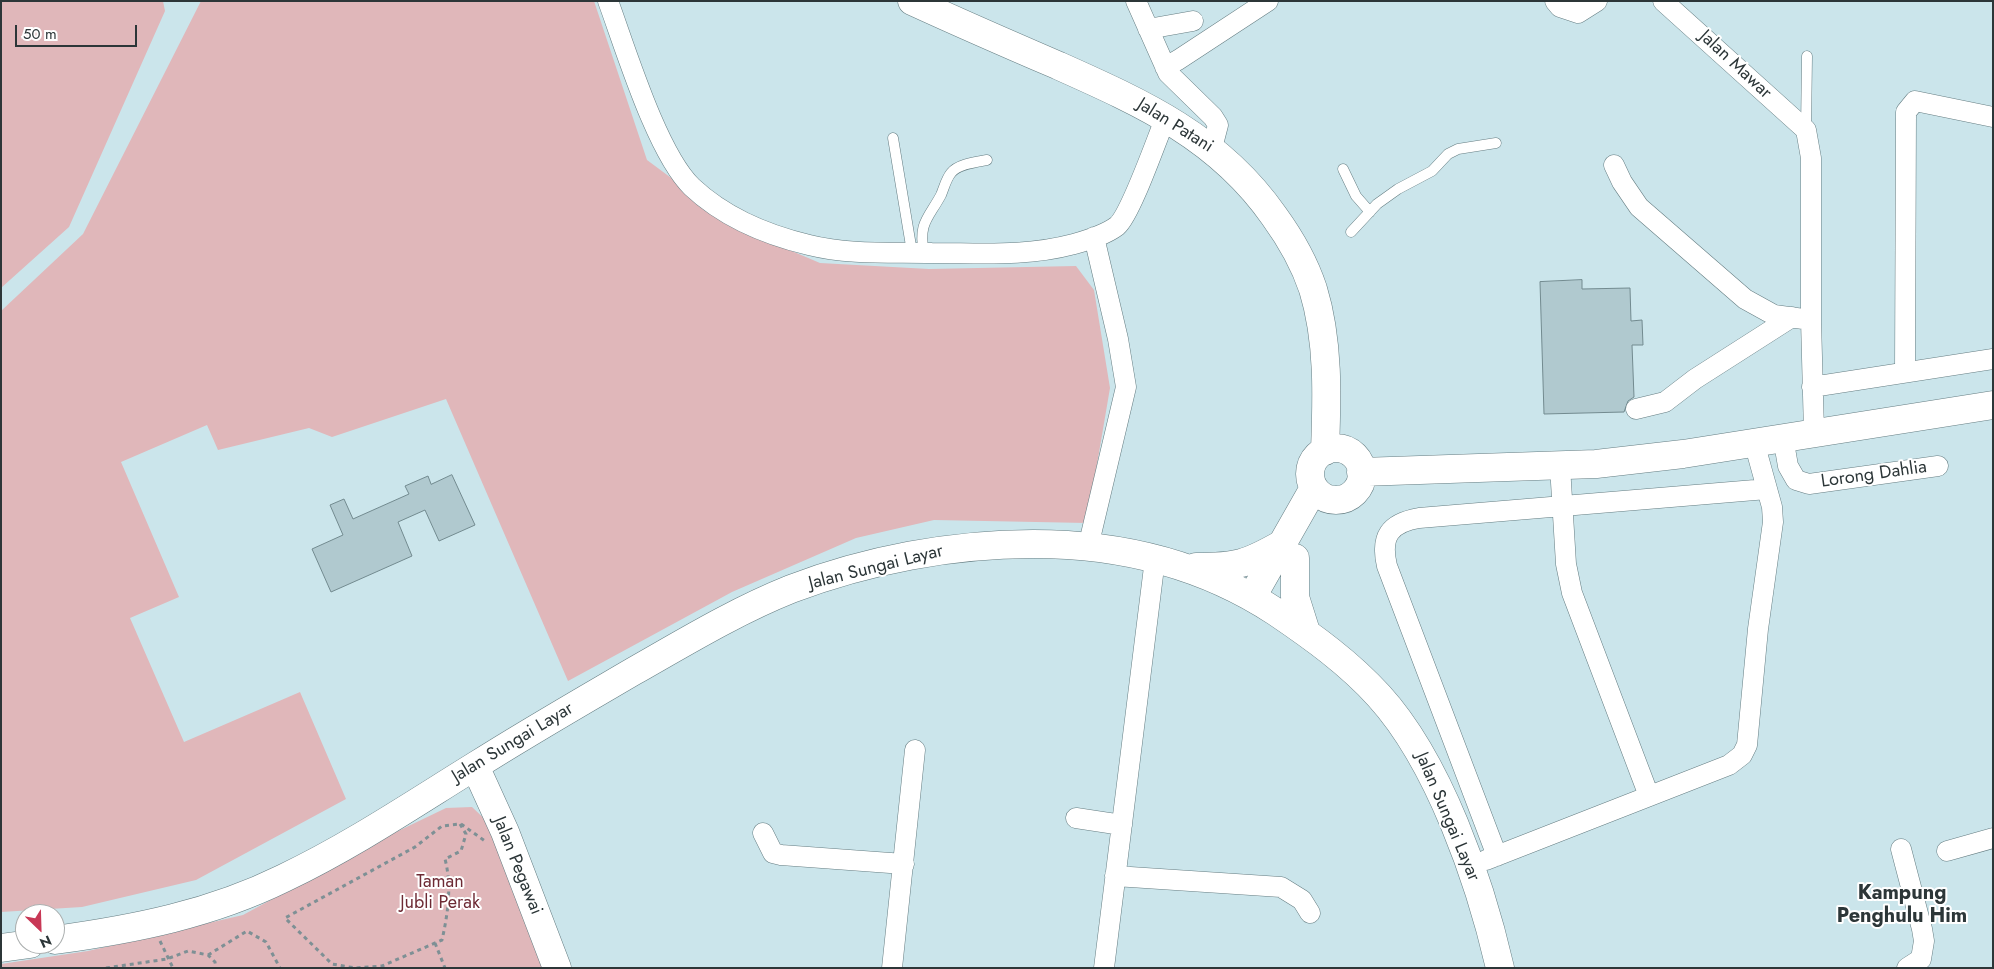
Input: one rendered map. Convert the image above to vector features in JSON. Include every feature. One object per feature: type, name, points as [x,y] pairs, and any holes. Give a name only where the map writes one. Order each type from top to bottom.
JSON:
[{"type":"main road","name":"Jalan Patani","points":[[912,1],[1079,75],[1166,117],[1212,148],[1263,200],[1292,243],[1313,290],[1324,354],[1325,451]]},
{"type":"main road","points":[[1361,472],[1560,466],[1683,454],[1993,405]]},
{"type":"main road","points":[[1336,448],[1351,453],[1358,462],[1361,472],[1360,481],[1352,494],[1344,498],[1322,493],[1310,476],[1312,464],[1325,451],[1336,448]]},
{"type":"main road","points":[[1260,602],[1322,493]]},
{"type":"main road","name":"Jalan Sungai Layar","points":[[65,938],[153,924],[203,911],[284,879],[358,838],[475,766],[709,629],[792,589],[852,570],[932,552],[1021,544],[1088,547],[1155,559],[1187,567],[1260,602],[1306,632],[1367,683],[1393,712],[1419,748],[1470,866],[1500,968]]},
{"type":"main road","points":[[1187,567],[1224,567],[1244,564],[1289,551]]},
{"type":"main road","points":[[1289,551],[1295,597],[1306,632]]},
{"type":"main road","name":"Jalan Pegawai","points":[[475,766],[505,832],[557,968]]},
{"type":"main road","points":[[1,948],[15,946]]},
{"type":"street","points":[[608,1],[650,111],[672,161],[682,176],[701,194],[743,221],[787,240],[847,251],[1032,253],[1051,250],[1094,238],[1109,231],[1125,216],[1166,117]]},
{"type":"street","points":[[1136,1],[1165,67],[1176,83],[1213,117],[1218,125],[1212,148]]},
{"type":"street","points":[[1165,67],[1268,1]]},
{"type":"street","points":[[1556,1],[1560,7],[1578,13],[1597,1]]},
{"type":"street","name":"Jalan Mawar","points":[[1664,1],[1806,130]]},
{"type":"street","points":[[1148,29],[1193,21]]},
{"type":"street","points":[[1905,372],[1906,112],[1915,101],[1993,118]]},
{"type":"street","points":[[1806,130],[1812,158],[1801,319],[1812,388],[1814,432]]},
{"type":"street","points":[[1614,165],[1626,190],[1639,207],[1745,299],[1768,313],[1801,319]]},
{"type":"street","points":[[1088,547],[1113,435],[1123,405],[1126,387],[1118,339],[1094,238]]},
{"type":"street","points":[[1636,409],[1665,402],[1695,379],[1801,319]]},
{"type":"street","points":[[1812,388],[1993,359]]},
{"type":"street","name":"Lorong Dahlia","points":[[1784,437],[1788,466],[1796,480],[1808,484],[1938,466]]},
{"type":"street","points":[[1470,866],[1736,762],[1747,745],[1758,628],[1773,522],[1772,507],[1754,442]]},
{"type":"street","points":[[1560,466],[1566,564],[1572,593],[1649,796]]},
{"type":"street","points":[[1497,856],[1387,566],[1385,546],[1387,536],[1392,528],[1403,521],[1482,511],[1767,489]]},
{"type":"street","points":[[1104,968],[1155,559]]},
{"type":"street","points":[[892,968],[915,750]]},
{"type":"street","points":[[1076,818],[1122,826]]},
{"type":"street","points":[[763,833],[773,853],[781,855],[904,864]]},
{"type":"street","points":[[1947,851],[1993,838]]},
{"type":"street","points":[[1901,849],[1922,929],[1924,941],[1921,965]]},
{"type":"street","points":[[1115,876],[1281,887],[1302,900],[1310,913]]},
{"type":"lane","points":[[1806,130],[1807,56]]},
{"type":"lane","points":[[893,138],[918,252]]},
{"type":"lane","points":[[1351,232],[1370,212],[1398,189],[1436,168],[1448,154],[1458,149],[1496,143]]},
{"type":"lane","points":[[918,252],[924,222],[951,173],[959,167],[987,160]]},
{"type":"lane","points":[[1343,169],[1356,196],[1370,212]]},
{"type":"path","points":[[460,824],[466,834],[461,850],[445,859],[449,876],[448,912],[442,940],[435,943],[382,966],[355,968],[332,964],[285,918],[415,847],[442,826],[460,824]]},
{"type":"path","points":[[153,924],[167,959],[173,968]]},
{"type":"path","points":[[208,955],[247,931],[266,942],[280,968]]},
{"type":"path","points":[[435,943],[445,968]]},
{"type":"path","points":[[106,968],[167,959],[188,951],[208,955],[215,962],[216,968]]},
{"type":"path","points":[[329,968],[332,964]]},
{"type":"green space","points":[[1,1],[163,1],[165,11],[69,227],[1,288]]},
{"type":"green space","points":[[201,1],[594,1],[647,160],[740,229],[820,263],[929,269],[1076,266],[1094,290],[1110,388],[1087,523],[934,520],[856,538],[732,592],[568,681],[446,399],[332,437],[309,428],[218,450],[207,425],[121,462],[179,597],[130,618],[184,742],[300,692],[346,799],[196,880],[82,907],[65,908],[65,904],[15,904],[15,911],[1,912],[1,311],[83,234]]},
{"type":"green space","name":"Taman Jubli Perak","points":[[472,807],[492,826],[551,968],[1,968],[1,964],[88,951],[243,915],[392,834],[446,808]]},
{"type":"building","points":[[1582,280],[1582,289],[1630,288],[1631,321],[1642,320],[1643,345],[1632,345],[1634,397],[1628,401],[1624,412],[1544,414],[1540,282]]},
{"type":"building","points":[[452,475],[475,525],[439,541],[425,510],[398,522],[412,556],[331,592],[312,549],[343,535],[330,505],[344,499],[353,519],[409,494],[405,486],[428,476],[431,484]]},
{"type":"district","name":"Kampung Penghulu Him","points":[[1902,906]]}]
